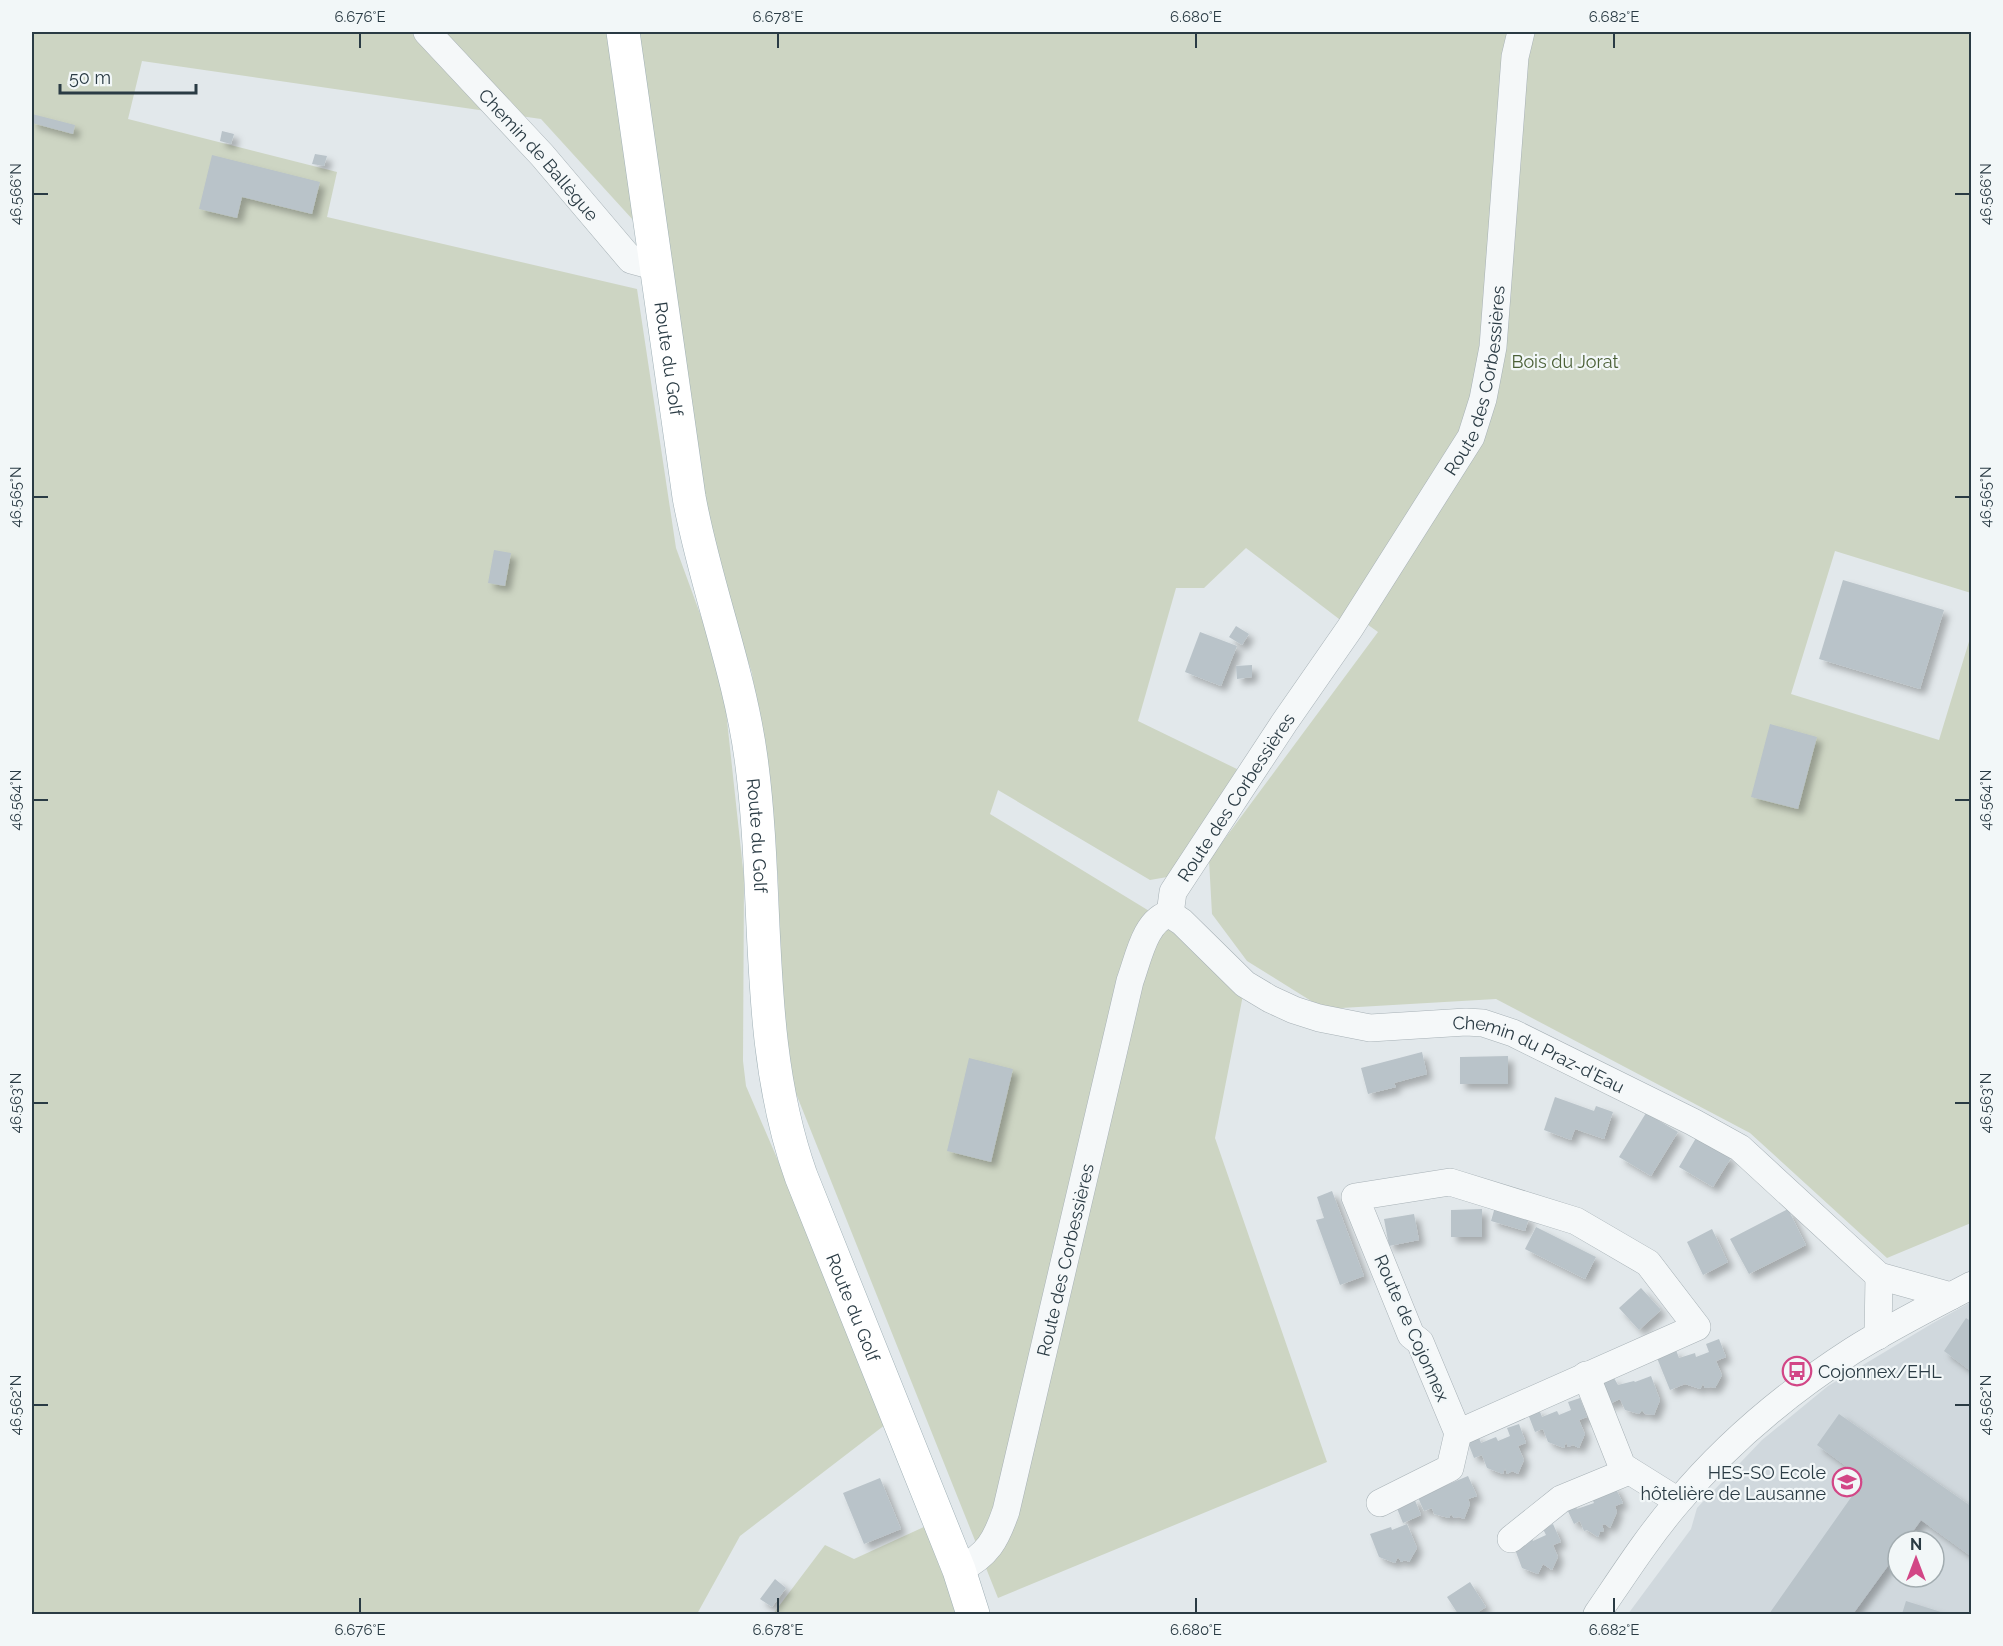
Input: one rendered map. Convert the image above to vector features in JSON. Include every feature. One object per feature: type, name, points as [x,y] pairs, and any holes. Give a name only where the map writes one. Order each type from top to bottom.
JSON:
[{"type":"main road","name":"Route du Golf","points":[[623,32],[694,524],[738,686],[751,757],[760,856],[769,1031],[781,1109],[790,1147],[801,1176],[959,1570],[973,1614]]},
{"type":"street","name":"Chemin de Ballègue","points":[[427,32],[542,155],[631,260],[657,267]]},
{"type":"street","name":"Route des Corbessières","points":[[959,1570],[983,1555],[997,1537],[1006,1510],[1130,981],[1146,938],[1163,916],[1170,914],[1173,892],[1284,723],[1350,628],[1471,437],[1484,399],[1493,347],[1515,57],[1521,32]]},
{"type":"street","name":"Chemin du Praz-d'Eau","points":[[1170,914],[1182,922],[1245,984],[1294,1010],[1319,1018],[1370,1028],[1466,1022],[1497,1027],[1693,1122],[1740,1148],[1879,1276],[1961,1290]]},
{"type":"street","name":"Route de Cojonnex","points":[[1450,1182],[1576,1221],[1648,1263],[1697,1327],[1586,1376],[1458,1433],[1420,1342],[1411,1335],[1355,1197],[1450,1182]]},
{"type":"street","points":[[1878,1336],[1879,1276]]},
{"type":"street","points":[[1598,1614],[1644,1545],[1678,1501],[1731,1446],[1780,1402],[1851,1352],[1961,1290]]},
{"type":"street","points":[[1586,1376],[1622,1466],[1678,1501]]},
{"type":"street","points":[[1380,1503],[1450,1468],[1458,1433]]},
{"type":"street","points":[[1511,1539],[1561,1499],[1629,1471]]},
{"type":"shaded area","name":"HES-SO Ecole hôtelière de Lausanne","points":[[1971,1302],[1971,1614],[1628,1614],[1691,1529],[1697,1508],[1762,1440],[1828,1386]]},
{"type":"green space","name":"Bois du Jorat","points":[[32,32],[1971,32],[1971,593],[1835,551],[1791,694],[1939,740],[1971,635],[1971,1223],[1887,1258],[1750,1133],[1496,999],[1324,1009],[1247,961],[1212,914],[1209,860],[1378,632],[1350,612],[1343,622],[1246,548],[1204,588],[1176,588],[1138,721],[1241,771],[1173,876],[1150,880],[998,790],[990,814],[1164,920],[1243,995],[1215,1138],[1327,1462],[998,1598],[783,1061],[778,877],[752,673],[708,541],[664,254],[541,119],[142,61],[128,119],[337,172],[327,217],[637,289],[676,548],[722,674],[744,878],[743,1061],[746,1086],[890,1421],[740,1536],[697,1614],[32,1614]]},
{"type":"green space","points":[[926,1526],[962,1614],[773,1614],[825,1545],[854,1559]]},
{"type":"building","points":[[32,114],[75,125],[73,134],[32,123]]},
{"type":"building","points":[[222,131],[234,134],[231,144],[220,141]]},
{"type":"building","points":[[315,154],[327,156],[324,166],[312,164]]},
{"type":"building","points":[[212,155],[320,182],[312,214],[242,197],[237,218],[199,209]]},
{"type":"building","points":[[494,550],[511,553],[505,586],[488,583]]},
{"type":"building","points":[[1843,580],[1944,610],[1920,689],[1819,659]]},
{"type":"building","points":[[1236,626],[1249,634],[1242,645],[1229,637]]},
{"type":"building","points":[[1200,632],[1237,646],[1221,686],[1185,672]]},
{"type":"building","points":[[1252,665],[1252,677],[1237,679],[1236,666]]},
{"type":"building","points":[[1770,724],[1817,737],[1798,809],[1751,797]]},
{"type":"building","points":[[1422,1052],[1427,1074],[1394,1083],[1396,1087],[1368,1094],[1361,1068]]},
{"type":"building","points":[[1508,1056],[1508,1084],[1460,1084],[1460,1057]]},
{"type":"building","points":[[969,1058],[1013,1069],[991,1162],[947,1151]]},
{"type":"building","points":[[1555,1097],[1594,1111],[1596,1106],[1613,1112],[1604,1139],[1575,1129],[1571,1140],[1544,1130]]},
{"type":"building","points":[[1646,1113],[1678,1132],[1651,1176],[1619,1157]]},
{"type":"building","points":[[1696,1138],[1731,1158],[1713,1187],[1679,1167]]},
{"type":"building","points":[[1332,1191],[1364,1276],[1340,1285],[1316,1220],[1324,1218],[1317,1197]]},
{"type":"building","points":[[1495,1207],[1529,1218],[1525,1231],[1491,1221]]},
{"type":"building","points":[[1482,1209],[1482,1237],[1451,1237],[1451,1210]]},
{"type":"building","points":[[1788,1209],[1806,1245],[1749,1274],[1730,1239]]},
{"type":"building","points":[[1414,1214],[1419,1240],[1389,1246],[1384,1219]]},
{"type":"building","points":[[1536,1227],[1596,1257],[1585,1279],[1525,1249]]},
{"type":"building","points":[[1712,1229],[1728,1262],[1703,1275],[1687,1242]]},
{"type":"building","points":[[1641,1288],[1661,1310],[1639,1330],[1619,1308]]},
{"type":"building","points":[[1966,1318],[1972,1322],[1972,1372],[1944,1351]]},
{"type":"building","points":[[1719,1339],[1726,1357],[1716,1361],[1722,1375],[1715,1388],[1705,1388],[1703,1384],[1700,1389],[1685,1384],[1670,1390],[1657,1358],[1676,1350],[1679,1358],[1695,1353],[1696,1357],[1709,1352],[1706,1344]]},
{"type":"building","points":[[1651,1376],[1660,1400],[1654,1415],[1645,1414],[1642,1410],[1639,1414],[1625,1410],[1620,1399],[1607,1405],[1598,1384],[1614,1378],[1618,1385]]},
{"type":"building","points":[[1580,1398],[1587,1417],[1579,1420],[1585,1434],[1579,1448],[1573,1445],[1568,1447],[1566,1442],[1564,1448],[1548,1442],[1543,1429],[1535,1432],[1528,1414],[1539,1409],[1542,1417],[1557,1411],[1559,1415],[1571,1410],[1568,1402]]},
{"type":"building","points":[[1839,1414],[1972,1507],[1972,1557],[1946,1538],[1946,1529],[1933,1529],[1921,1520],[1915,1529],[1886,1529],[1886,1569],[1853,1614],[1769,1614],[1864,1479],[1817,1445]]},
{"type":"building","points":[[1519,1424],[1526,1443],[1518,1446],[1524,1460],[1518,1474],[1512,1471],[1507,1474],[1505,1468],[1503,1474],[1487,1468],[1482,1455],[1474,1458],[1467,1440],[1478,1435],[1481,1443],[1496,1437],[1498,1441],[1510,1436],[1507,1428]]},
{"type":"building","points":[[1468,1476],[1477,1496],[1468,1499],[1470,1504],[1464,1519],[1454,1518],[1451,1514],[1449,1518],[1434,1514],[1432,1508],[1424,1511],[1416,1493],[1444,1486]]},
{"type":"building","points":[[880,1478],[901,1529],[864,1544],[843,1493]]},
{"type":"building","points":[[1614,1485],[1623,1503],[1615,1506],[1617,1512],[1610,1528],[1605,1524],[1602,1525],[1604,1531],[1600,1532],[1598,1537],[1587,1530],[1584,1531],[1580,1521],[1574,1524],[1566,1507],[1574,1503],[1577,1509],[1594,1503],[1591,1496]]},
{"type":"building","points":[[1414,1498],[1421,1515],[1403,1523],[1396,1506]]},
{"type":"building","points":[[1407,1524],[1417,1548],[1409,1562],[1405,1560],[1401,1562],[1398,1557],[1395,1563],[1379,1557],[1370,1534],[1391,1527],[1392,1530]]},
{"type":"building","points":[[1553,1524],[1561,1542],[1553,1545],[1558,1557],[1552,1570],[1543,1564],[1538,1574],[1522,1568],[1513,1544],[1531,1536],[1533,1541],[1546,1535],[1543,1529]]},
{"type":"building","points":[[775,1579],[786,1588],[772,1607],[760,1599]]},
{"type":"building","points":[[1470,1582],[1486,1607],[1475,1614],[1470,1612],[1458,1614],[1447,1597]]},
{"type":"building","points":[[1906,1601],[1941,1612],[1940,1614],[1902,1614]]},
{"type":"place","name":"Cojonnex/EHL","points":[[1797,1371]]},
{"type":"place","name":"HES-SO Ecole hôtelière de Lausanne","points":[[1847,1482]]}]
